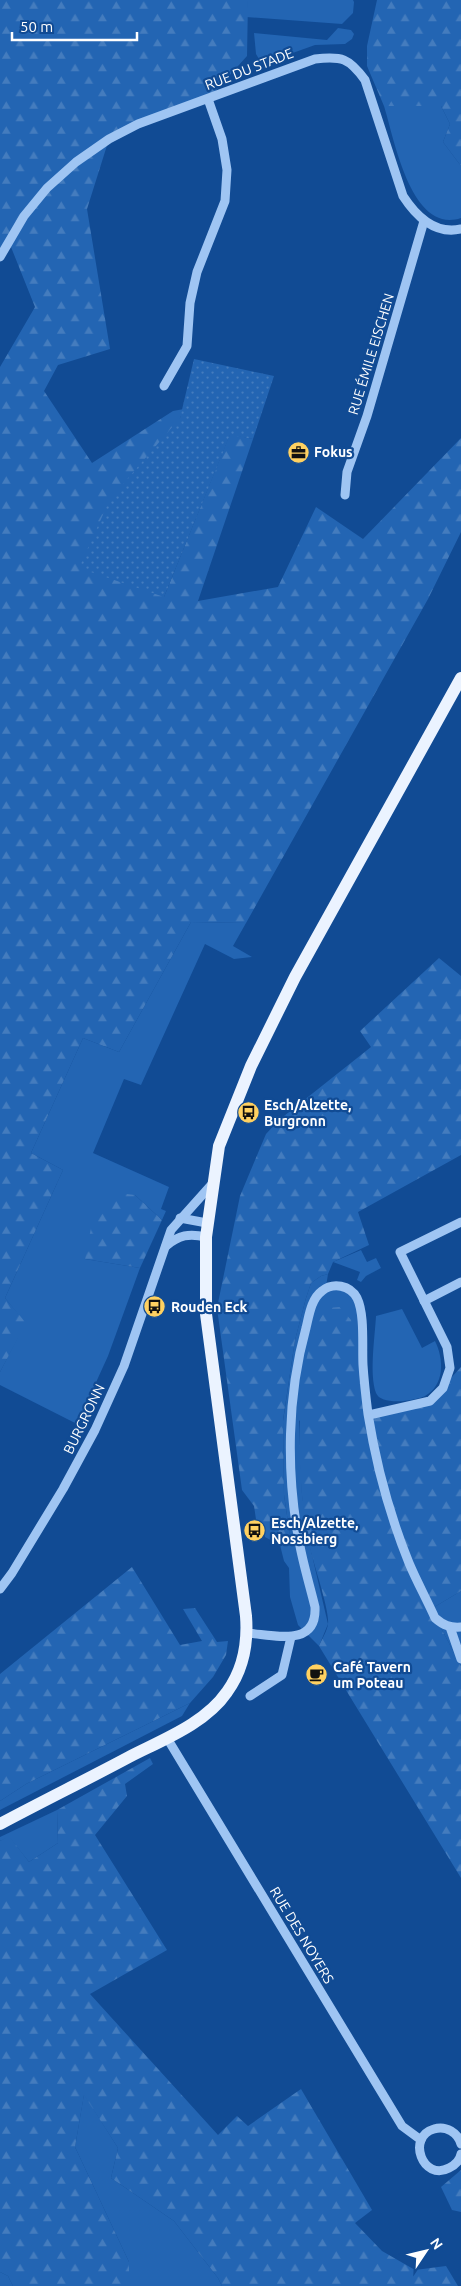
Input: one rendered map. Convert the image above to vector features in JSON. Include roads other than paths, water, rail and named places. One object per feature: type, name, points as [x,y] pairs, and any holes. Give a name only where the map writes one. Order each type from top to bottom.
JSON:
[{"type":"main road","points":[[0,1824],[167,1738],[207,1714],[227,1692],[241,1664],[247,1633],[206,1314],[207,1223],[219,1146],[251,1066],[294,977],[461,678]]},
{"type":"street","name":"RUE DU STADE","points":[[0,257],[24,216],[47,188],[76,162],[109,139],[138,124],[316,58],[336,57],[354,64],[366,80],[403,196],[412,210],[424,221],[439,228],[454,231],[461,229]]},
{"type":"street","points":[[164,386],[187,346],[190,303],[197,272],[225,202],[227,170],[222,139],[208,99]]},
{"type":"street","name":"RUE ÉMILE EISCHEN","points":[[345,495],[347,472],[367,416],[424,221]]},
{"type":"street","name":"BURGRONN","points":[[0,1589],[17,1564],[95,1430],[124,1366],[171,1230],[213,1183]]},
{"type":"street","points":[[180,1218],[207,1223]]},
{"type":"street","points":[[369,1415],[430,1401],[443,1388],[450,1368],[447,1347],[400,1252],[461,1222]]},
{"type":"street","points":[[164,1248],[176,1238],[183,1236],[191,1234],[206,1237]]},
{"type":"street","points":[[424,1301],[461,1282]]},
{"type":"street","points":[[247,1633],[291,1637],[302,1635],[311,1629],[316,1619],[316,1607],[299,1541],[293,1496],[290,1422],[302,1340],[313,1302],[318,1293],[326,1287],[337,1285],[348,1288],[356,1296],[360,1306],[363,1366],[369,1415],[385,1490],[409,1563],[435,1618],[442,1624],[450,1627],[461,1627]]},
{"type":"street","points":[[450,1627],[461,1659]]},
{"type":"street","points":[[250,1696],[282,1675],[291,1637]]},
{"type":"street","name":"RUE DES NOYERS","points":[[167,1738],[402,2126],[421,2140]]},
{"type":"street","points":[[461,2144],[460,2139],[453,2132],[444,2128],[435,2128],[426,2132],[421,2140],[419,2150],[421,2159],[428,2166],[436,2170],[446,2170],[454,2166],[461,2154]]},
{"type":"place","name":"Fokus","points":[[298,452]]},
{"type":"place","name":"Esch/Alzette, Burgronn","points":[[248,1113]]},
{"type":"place","name":"Rouden Eck","points":[[155,1307]]},
{"type":"place","name":"Esch/Alzette, Nossbierg","points":[[255,1531]]},
{"type":"place","name":"Café Tavern um Poteau","points":[[317,1675]]}]
